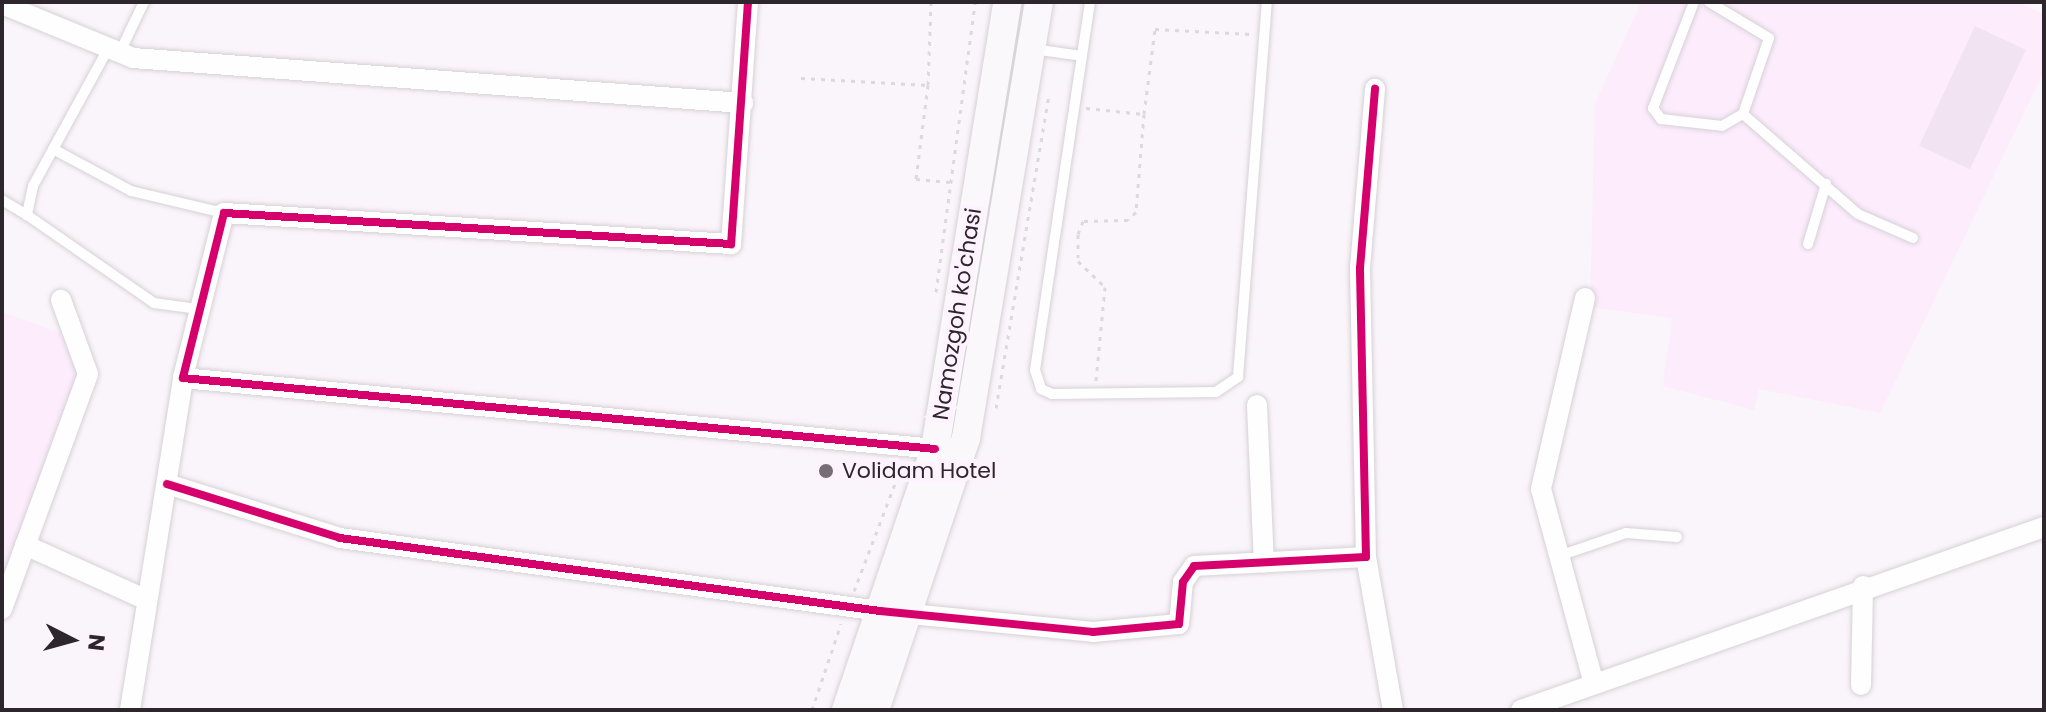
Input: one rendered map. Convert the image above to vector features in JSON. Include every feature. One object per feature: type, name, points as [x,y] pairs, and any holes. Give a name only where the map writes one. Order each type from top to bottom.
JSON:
[{"type":"main road","name":"Namozgoh ko'chasi","points":[[846,710],[880,611],[922,448],[964,184],[1007,2]]},
{"type":"main road","name":"Namozgoh ko'chasi","points":[[875,710],[911,612],[966,438],[1039,2]]},
{"type":"street","points":[[130,710],[183,378],[197,309],[224,213],[731,244],[748,2]]},
{"type":"street","points":[[2,4],[114,50],[743,103]]},
{"type":"street","points":[[1375,89],[1360,268],[1366,557],[1393,710]]},
{"type":"street","points":[[1585,298],[1541,489],[1554,558],[1594,684]]},
{"type":"street","points":[[2,609],[88,374],[61,300]]},
{"type":"street","points":[[183,378],[922,448]]},
{"type":"street","points":[[1257,405],[1264,563]]},
{"type":"street","points":[[167,484],[340,538],[880,611],[1093,632],[1169,627],[1183,617],[1186,571],[1366,557]]},
{"type":"street","points":[[1521,710],[1863,586],[2044,527]]},
{"type":"street","points":[[25,545],[147,600]]},
{"type":"street","points":[[1861,685],[1863,586]]},
{"type":"lane","points":[[27,215],[33,186],[53,149],[144,2]]},
{"type":"lane","points":[[1090,2],[1035,370],[1041,389],[1052,394],[1216,392],[1238,377],[1267,2]]},
{"type":"lane","points":[[1694,2],[1653,108],[1661,119],[1722,126],[1743,114],[1769,38],[1709,2]]},
{"type":"lane","points":[[1031,48],[1082,56]]},
{"type":"lane","points":[[1743,114],[1858,214],[1913,238]]},
{"type":"lane","points":[[53,149],[131,191],[224,213]]},
{"type":"lane","points":[[1808,244],[1810,217],[1826,184]]},
{"type":"lane","points":[[2,200],[154,303],[197,309]]},
{"type":"lane","points":[[1554,558],[1626,533],[1677,537]]},
{"type":"path","points":[[931,2],[928,85],[916,179],[964,184]]},
{"type":"path","points":[[935,296],[964,184],[975,2]]},
{"type":"path","points":[[1095,393],[1105,287],[1078,261],[1078,234],[1083,221],[1128,220],[1136,212],[1155,29],[1265,35]]},
{"type":"path","points":[[801,78],[928,85]]},
{"type":"path","points":[[1074,106],[1144,114]]},
{"type":"path","points":[[812,710],[848,607],[922,448]]},
{"type":"shaded area","points":[[1641,2],[2018,2],[2044,15],[2044,71],[1880,413],[1759,389],[1754,410],[1663,386],[1672,318],[1590,307],[1595,104]]},
{"type":"shaded area","points":[[1975,26],[2026,50],[1970,169],[1919,146]]},
{"type":"shaded area","points":[[2,312],[61,333],[78,376],[2,606]]},
{"type":"cycle path","points":[[748,2],[731,244],[224,213],[183,378],[935,449]]},
{"type":"cycle path","points":[[167,484],[340,538],[880,611],[1093,632],[1179,624],[1183,582],[1194,566],[1366,557],[1360,268],[1375,89]]},
{"type":"place","name":"Volidam Hotel","points":[[826,471]]}]
